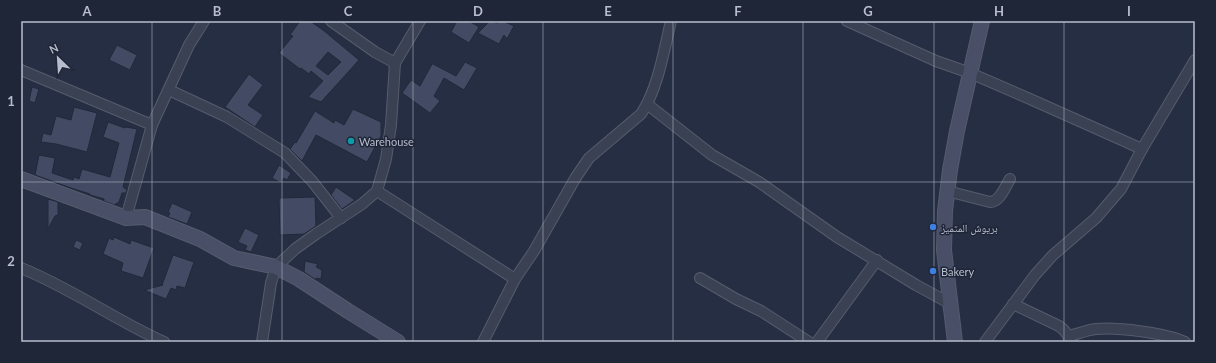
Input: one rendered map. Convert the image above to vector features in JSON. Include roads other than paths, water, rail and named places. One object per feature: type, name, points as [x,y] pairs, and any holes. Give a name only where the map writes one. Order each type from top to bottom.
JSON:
[{"type":"street","points":[[126,218],[152,124],[189,46],[204,21]]},
{"type":"street","points":[[331,21],[375,52],[395,63]]},
{"type":"street","points":[[262,342],[271,283],[276,267],[295,249],[362,204],[377,191],[386,160],[391,125],[395,63],[420,21]]},
{"type":"street","points":[[483,342],[515,279],[589,158],[641,114],[647,104],[653,90],[671,21]]},
{"type":"street","points":[[847,21],[1030,99],[1142,150]]},
{"type":"street","points":[[955,342],[944,250],[945,211],[956,131],[982,21]]},
{"type":"street","points":[[985,342],[1035,275],[1053,255],[1096,218],[1121,189],[1195,60]]},
{"type":"street","points":[[21,70],[152,124]]},
{"type":"street","points":[[169,90],[227,117],[285,153],[312,181],[341,218]]},
{"type":"street","points":[[647,104],[712,155],[759,182],[837,237],[916,285],[951,304]]},
{"type":"street","points":[[21,179],[126,218],[145,217],[200,238],[234,258],[276,267],[299,279],[398,342]]},
{"type":"street","points":[[947,190],[994,202],[998,200],[1010,179]]},
{"type":"street","points":[[377,191],[515,279]]},
{"type":"street","points":[[817,342],[876,260]]},
{"type":"street","points":[[21,268],[43,277],[142,332],[164,342]]},
{"type":"street","points":[[700,278],[736,299],[762,311],[809,342]]},
{"type":"street","points":[[1013,304],[1059,326],[1065,330],[1069,339],[1095,329],[1127,330],[1170,337],[1185,342]]},
{"type":"place","name":"Warehouse","points":[[351,141]]},
{"type":"place","name":"بريوش المتميز","points":[[933,227]]},
{"type":"place","name":"Bakery","points":[[933,271]]}]
